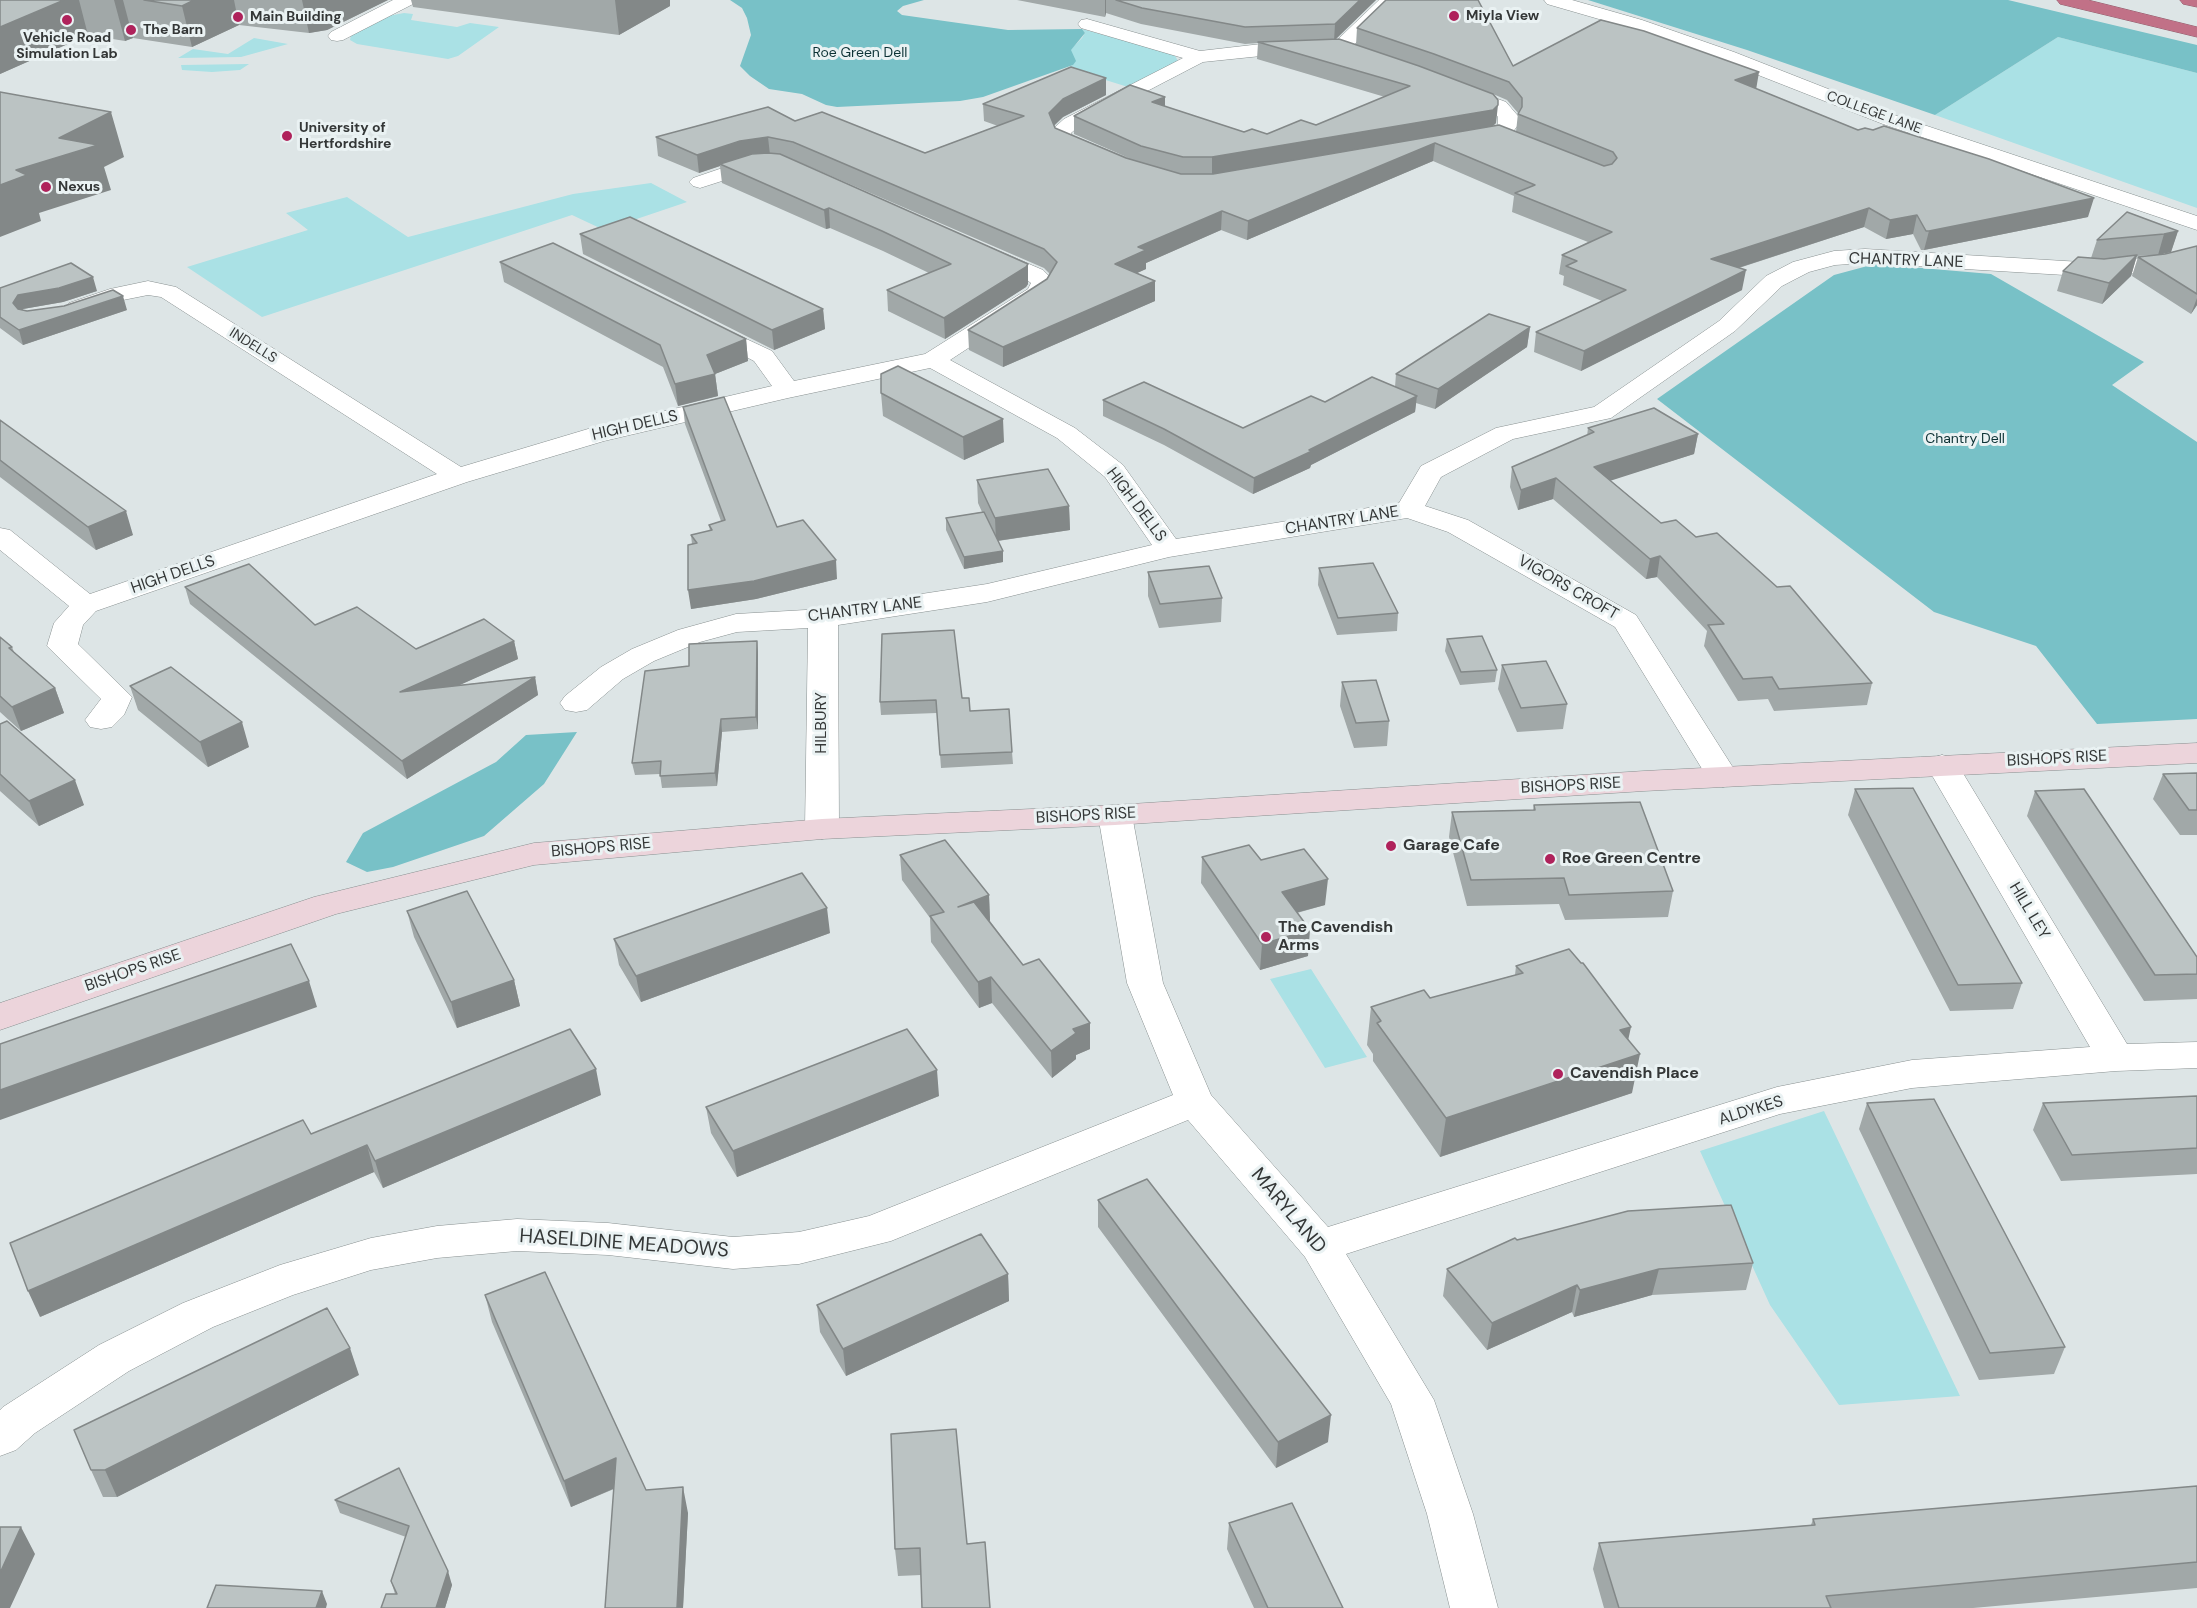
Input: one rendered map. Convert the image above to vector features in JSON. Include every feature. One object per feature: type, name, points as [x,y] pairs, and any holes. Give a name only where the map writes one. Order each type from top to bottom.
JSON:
[{"type":"highway","points":[[2066,0],[2197,32]]},
{"type":"highway","points":[[2189,0],[2197,2]]},
{"type":"highway","points":[[2169,4],[2197,11]]},
{"type":"street","points":[[337,36],[407,0]]},
{"type":"street","points":[[1340,48],[1389,0]]},
{"type":"street","name":"COLLEGE LANE","points":[[1553,0],[1650,29],[1727,56],[1890,120],[2197,223]]},
{"type":"street","points":[[1087,24],[1200,57]]},
{"type":"street","points":[[1112,161],[1064,141],[1061,132],[1071,123],[1200,57],[1261,50],[1340,48],[1361,56]]},
{"type":"street","points":[[1436,81],[1499,106],[1508,116],[1508,125],[1499,135]]},
{"type":"street","points":[[1477,139],[1499,135],[1554,157]]},
{"type":"street","points":[[700,182],[750,165],[770,163],[787,166]]},
{"type":"street","points":[[933,360],[1036,293],[1043,282],[1035,275],[971,246]]},
{"type":"street","name":"CHANTRY LANE","points":[[576,703],[612,673],[643,655],[689,636],[736,623],[823,618],[987,593],[1169,549],[1409,510],[1430,472],[1471,449],[1505,434],[1602,413],[1727,326],[1774,281],[1801,267],[1834,258],[1865,256],[2098,270],[2158,264],[2197,255]]},
{"type":"street","name":"INDELLS","points":[[59,312],[118,294],[148,288],[168,292],[458,476]]},
{"type":"street","points":[[689,319],[763,356],[788,390]]},
{"type":"street","name":"HIGH DELLS","points":[[86,605],[458,476],[597,435],[788,390],[933,360],[1066,433],[1114,471],[1169,549]]},
{"type":"street","name":"VIGORS CROFT","points":[[1409,510],[1458,526],[1626,621],[1723,777]]},
{"type":"street","points":[[0,536],[86,605],[69,622],[62,646],[117,697],[114,708],[101,720]]},
{"type":"street","name":"HILBURY","points":[[822,829],[823,618]]},
{"type":"street","name":"BISHOPS RISE","points":[[0,1017],[326,905],[534,854],[822,829],[1115,815],[1723,777],[2197,753]]},
{"type":"street","name":"HILL LEY","points":[[1942,765],[2116,1058]]},
{"type":"street","name":"MARYLAND","points":[[1115,815],[1145,983],[1196,1102],[1320,1246],[1412,1400],[1450,1514],[1474,1608]]},
{"type":"street","name":"ALDYKES","points":[[1320,1246],[1777,1101],[1912,1074],[2197,1054]]},
{"type":"street","name":"HASELDINE MEADOWS","points":[[0,1437],[19,1420],[114,1358],[198,1316],[280,1281],[371,1254],[437,1242],[517,1235],[608,1239],[733,1253],[799,1248],[876,1230],[1196,1102]]},
{"type":"shaded area","points":[[413,14],[411,20],[457,27],[470,23],[499,27],[458,56],[448,59],[357,44],[350,40],[351,35],[388,16]]},
{"type":"shaded area","points":[[1082,29],[1174,54],[1178,61],[1128,87],[1067,68],[1073,65],[1070,50],[1085,33]]},
{"type":"shaded area","points":[[2058,37],[2197,73],[2197,208],[1935,115]]},
{"type":"shaded area","points":[[254,38],[288,44],[241,57],[178,58],[193,49],[228,54]]},
{"type":"shaded area","points":[[249,64],[240,70],[212,72],[182,70],[181,65]]},
{"type":"shaded area","points":[[651,183],[687,202],[604,230],[572,215],[262,317],[187,267],[308,230],[286,213],[347,197],[408,237],[573,194]]},
{"type":"shaded area","points":[[1311,969],[1367,1057],[1325,1068],[1270,979]]},
{"type":"shaded area","points":[[1824,1111],[1960,1396],[1839,1405],[1770,1305],[1700,1151]]},
{"type":"green space","name":"Roe Green Dell","points":[[730,0],[924,0],[903,6],[897,11],[902,15],[1008,30],[1082,29],[1085,33],[1071,50],[1076,61],[1073,65],[983,97],[960,101],[837,107],[826,105],[802,94],[769,89],[740,66],[751,35],[742,8]]},
{"type":"green space","points":[[1588,0],[2008,0],[2197,45],[2197,73],[2058,37],[1935,115],[1747,50]]},
{"type":"green space","name":"Chantry Dell","points":[[1875,264],[1991,274],[2144,362],[2112,385],[2197,442],[2197,719],[2097,724],[2036,646],[1934,612],[1657,399],[1834,275]]},
{"type":"green space","points":[[577,732],[544,784],[484,836],[393,867],[367,872],[346,862],[363,833],[496,762],[526,735]]},
{"type":"building","points":[[0,0],[64,0],[0,27]]},
{"type":"building","points":[[144,0],[194,0],[182,6]]},
{"type":"building","points":[[1116,0],[1360,0],[1335,24],[1245,27],[1142,8]]},
{"type":"building","points":[[1386,0],[1478,0],[1513,66],[1601,20],[1644,31],[1759,72],[1735,80],[1858,130],[1865,128],[1873,130],[1884,126],[1989,159],[2094,198],[1929,231],[1926,231],[1917,215],[1890,220],[1869,208],[1711,259],[1746,270],[1584,351],[1536,332],[1626,290],[1566,266],[1577,261],[1562,255],[1612,232],[1515,193],[1535,185],[1435,143],[1248,221],[1222,211],[1138,247],[1146,250],[1115,264],[1155,281],[1003,347],[968,330],[1047,279],[1057,262],[1044,249],[793,142],[768,137],[740,141],[697,155],[656,137],[768,107],[795,121],[822,112],[925,153],[1024,116],[983,104],[1071,67],[1106,78],[1063,99],[1049,113],[1055,128],[1126,158],[1181,174],[1213,174],[1499,125],[1604,166],[1612,164],[1617,158],[1613,152],[1518,114],[1522,107],[1522,98],[1509,82],[1357,28]]},
{"type":"building","points":[[1339,39],[1493,94],[1498,100],[1498,105],[1493,110],[1212,157],[1183,157],[1141,146],[1074,116],[1130,85],[1165,97],[1152,102],[1244,132],[1252,129],[1267,134],[1301,120],[1316,125],[1410,86],[1258,42]]},
{"type":"building","points":[[0,92],[111,112],[59,138],[98,145],[16,170],[27,175],[0,185]]},
{"type":"building","points":[[752,154],[780,154],[1028,264],[944,318],[887,290],[951,264],[829,208],[824,210],[720,164]]},
{"type":"building","points":[[2127,212],[2178,231],[2097,240]]},
{"type":"building","points":[[630,217],[823,309],[772,330],[580,234]]},
{"type":"building","points":[[553,243],[746,339],[707,355],[715,374],[675,384],[660,345],[500,262]]},
{"type":"building","points":[[2197,246],[2197,294],[2138,257],[2165,254]]},
{"type":"building","points":[[2137,255],[2109,283],[2063,271],[2078,257],[2104,259]]},
{"type":"building","points":[[71,263],[93,277],[59,288],[18,295],[13,303],[18,309],[27,311],[64,306],[113,290],[123,296],[19,330],[0,317],[0,288]]},
{"type":"building","points":[[1489,314],[1530,327],[1438,389],[1396,374]]},
{"type":"building","points":[[898,366],[1003,419],[963,437],[881,393],[881,374]]},
{"type":"building","points":[[1372,377],[1417,396],[1309,450],[1312,451],[1254,478],[1164,429],[1103,400],[1144,382],[1243,428],[1311,396],[1325,402]]},
{"type":"building","points":[[724,397],[777,527],[803,520],[836,560],[754,581],[688,590],[688,545],[697,543],[691,535],[712,530],[709,525],[725,520],[683,407]]},
{"type":"building","points":[[1654,408],[1698,434],[1594,467],[1661,523],[1676,520],[1696,537],[1717,533],[1777,587],[1790,586],[1872,683],[1779,689],[1772,677],[1743,679],[1708,625],[1724,624],[1660,556],[1650,559],[1556,478],[1521,490],[1512,467],[1594,432],[1588,428]]},
{"type":"building","points":[[0,420],[126,511],[88,527],[0,460]]},
{"type":"building","points":[[1048,469],[1069,506],[995,518],[977,480]]},
{"type":"building","points":[[984,512],[1003,551],[964,557],[946,518]]},
{"type":"building","points":[[1373,563],[1398,613],[1338,618],[1319,568]]},
{"type":"building","points":[[249,564],[315,625],[357,607],[416,649],[484,619],[514,641],[400,692],[535,677],[402,761],[185,587]]},
{"type":"building","points":[[1209,566],[1222,598],[1160,604],[1148,572]]},
{"type":"building","points":[[954,630],[962,698],[969,698],[970,711],[1009,709],[1012,752],[940,755],[936,700],[880,702],[882,634]]},
{"type":"building","points":[[1482,636],[1497,670],[1461,672],[1447,639]]},
{"type":"building","points":[[0,637],[12,647],[9,648],[55,688],[12,707],[0,696]]},
{"type":"building","points":[[757,641],[756,717],[721,719],[715,773],[660,776],[661,761],[632,763],[645,671],[689,666],[689,644]]},
{"type":"building","points":[[1546,661],[1567,704],[1521,708],[1502,665]]},
{"type":"building","points":[[171,667],[242,722],[200,742],[130,686]]},
{"type":"building","points":[[1376,680],[1389,721],[1356,723],[1342,682]]},
{"type":"building","points":[[7,721],[75,780],[29,801],[0,774],[0,724]]},
{"type":"building","points":[[2197,773],[2197,810],[2189,810],[2163,774]]},
{"type":"building","points":[[1913,788],[2022,983],[1958,985],[1855,789]]},
{"type":"building","points":[[2084,789],[2197,957],[2197,974],[2155,975],[2035,791]]},
{"type":"building","name":"Roe Green Centre","points":[[1640,802],[1673,891],[1569,895],[1564,878],[1471,880],[1452,812],[1535,810],[1534,805]]},
{"type":"building","points":[[945,840],[989,895],[958,907],[974,902],[1023,965],[1039,959],[1090,1023],[1073,1029],[1076,1033],[1051,1051],[991,977],[978,982],[930,916],[944,912],[900,855]]},
{"type":"building","points":[[1249,845],[1261,860],[1304,849],[1328,879],[1282,892],[1310,930],[1262,944],[1202,857]]},
{"type":"building","points":[[802,873],[827,908],[636,976],[614,939]]},
{"type":"building","points":[[467,891],[514,980],[451,1002],[407,911]]},
{"type":"building","points":[[291,944],[309,981],[0,1090],[0,1044]]},
{"type":"building","points":[[1569,949],[1583,963],[1631,1027],[1620,1030],[1640,1054],[1446,1118],[1377,1023],[1381,1021],[1371,1007],[1424,990],[1430,998],[1523,973],[1516,966]]},
{"type":"building","points":[[570,1029],[596,1069],[375,1161],[367,1145],[28,1291],[10,1243],[303,1120],[311,1134]]},
{"type":"building","points":[[907,1029],[937,1070],[733,1151],[706,1107]]},
{"type":"building","points":[[2197,1096],[2197,1148],[2072,1155],[2043,1103]]},
{"type":"building","points":[[1934,1099],[2065,1347],[1990,1353],[1867,1103]]},
{"type":"building","points":[[1147,1179],[1331,1415],[1278,1442],[1098,1200]]},
{"type":"building","points":[[1731,1205],[1753,1263],[1659,1269],[1580,1290],[1577,1285],[1492,1323],[1447,1269],[1515,1238],[1517,1240],[1628,1211]]},
{"type":"building","points":[[981,1234],[1008,1274],[843,1349],[817,1305]]},
{"type":"building","points":[[545,1272],[646,1490],[683,1487],[677,1608],[605,1608],[616,1458],[564,1481],[485,1295]]},
{"type":"building","points":[[327,1308],[350,1348],[105,1470],[91,1470],[74,1430]]},
{"type":"building","points":[[956,1429],[967,1544],[985,1542],[990,1608],[922,1608],[920,1548],[895,1549],[891,1434]]},
{"type":"building","points":[[399,1468],[448,1571],[436,1608],[381,1608],[386,1594],[397,1594],[391,1581],[409,1526],[335,1500]]},
{"type":"building","points":[[2197,1486],[2197,1562],[1826,1596],[1831,1608],[1619,1608],[1599,1543],[1815,1525],[1813,1519]]},
{"type":"building","points":[[1292,1503],[1343,1608],[1268,1608],[1229,1523]]},
{"type":"building","points":[[0,1527],[21,1527],[0,1573]]},
{"type":"building","points":[[216,1585],[322,1591],[316,1608],[207,1608]]},
{"type":"place","name":"Miyla View","points":[[1454,16]]},
{"type":"place","name":"Main Building","points":[[238,17]]},
{"type":"place","name":"Vehicle Road Simulation Lab","points":[[67,20]]},
{"type":"place","name":"The Barn","points":[[131,30]]},
{"type":"place","name":"University of Hertfordshire","points":[[287,136]]},
{"type":"place","name":"Nexus","points":[[46,187]]},
{"type":"place","name":"Garage Cafe","points":[[1391,846]]},
{"type":"place","name":"Roe Green Centre","points":[[1550,859]]},
{"type":"place","name":"The Cavendish Arms","points":[[1266,937]]},
{"type":"place","name":"Cavendish Place","points":[[1558,1074]]}]
